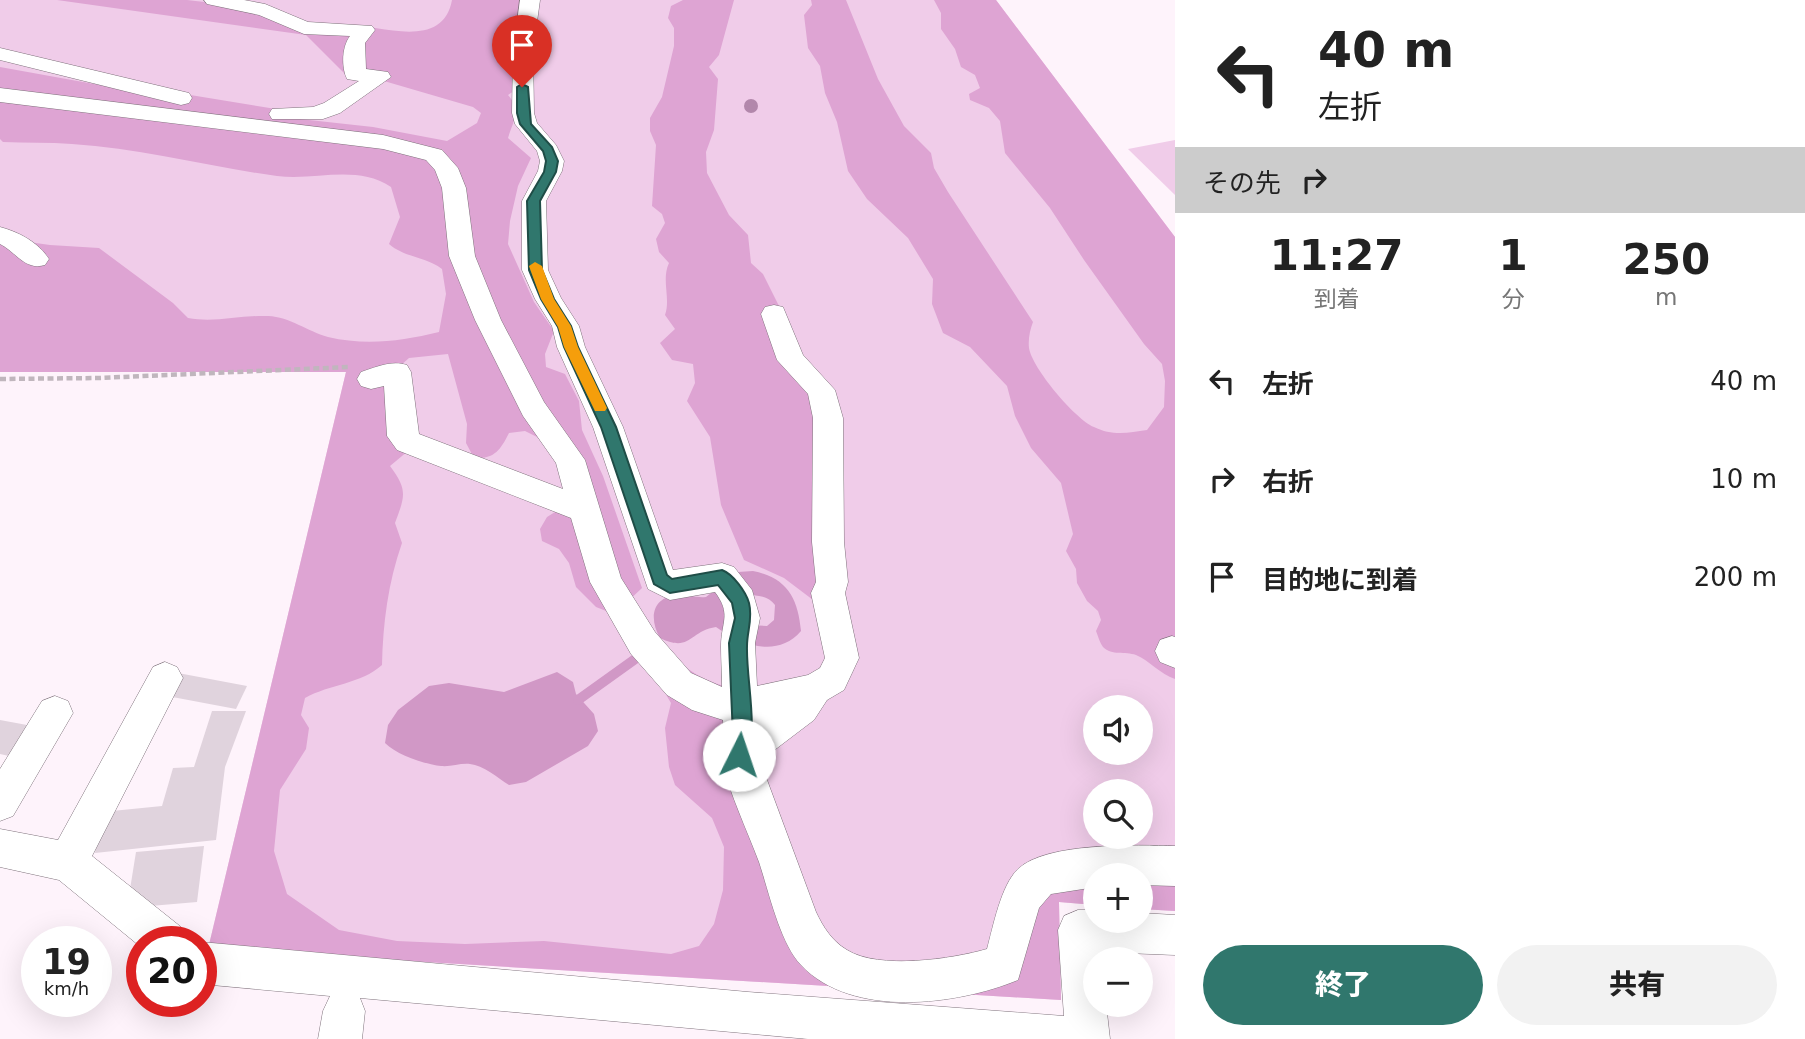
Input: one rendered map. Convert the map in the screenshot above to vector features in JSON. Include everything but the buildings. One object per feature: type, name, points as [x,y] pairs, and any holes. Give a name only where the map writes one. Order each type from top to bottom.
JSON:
[{"type":"street","points":[[0,54],[162,95],[272,114],[315,114],[324,111],[380,76],[355,74],[355,43],[365,30],[304,28],[265,9],[214,0]]},
{"type":"street","points":[[530,0],[523,51],[523,113],[526,124],[548,150],[552,161],[550,172],[534,201],[535,270],[548,299],[565,326],[571,347],[608,427],[660,579],[670,586],[736,610],[741,706],[739,755],[796,911],[815,949],[842,971],[867,979],[954,979],[1003,965],[1024,896],[1033,881],[1052,872],[1100,867],[1175,866]]},
{"type":"street","points":[[0,95],[383,142],[434,155],[446,168],[454,188],[462,256],[488,320],[533,408],[570,460],[606,582],[647,648],[679,684],[705,699],[741,706],[815,689],[832,679],[842,658],[828,593],[832,582],[828,542],[828,418],[821,390],[791,360],[774,314]]},
{"type":"street","points":[[0,235],[12,239],[36,258]]},
{"type":"street","points":[[367,373],[397,372],[402,436],[408,442],[585,510]]},
{"type":"street","points":[[68,862],[165,678]]},
{"type":"street","points":[[739,755],[802,708],[815,689]]},
{"type":"street","points":[[0,803],[55,713]]},
{"type":"street","points":[[0,849],[68,862],[146,926]]},
{"type":"street","points":[[217,965],[750,1026],[1087,1039],[1079,930],[1175,935]]},
{"type":"path","points":[[0,379],[367,373]]},
{"type":"shaded area","points":[[0,0],[996,0],[1175,237],[1175,911],[1153,910],[1153,863],[1083,863],[1083,904],[1059,902],[1061,1000],[217,950],[217,926],[214,926],[346,372],[0,372]]},
{"type":"shaded area","points":[[57,0],[187,0],[263,9],[277,14],[300,32],[348,25],[409,32],[436,25],[446,16],[452,0],[522,0],[512,50],[531,57],[535,72],[530,80],[508,95],[515,111],[508,138],[531,158],[518,186],[508,244],[534,302],[554,331],[545,354],[546,367],[565,374],[579,401],[582,430],[603,476],[642,588],[625,604],[665,650],[696,674],[733,688],[755,690],[779,686],[823,671],[831,655],[821,606],[784,578],[744,560],[721,505],[710,437],[687,401],[695,383],[693,364],[672,360],[660,343],[675,329],[665,315],[669,263],[659,252],[656,239],[665,223],[662,214],[652,206],[656,145],[650,131],[650,118],[662,97],[674,46],[674,28],[668,18],[671,6],[683,0],[734,0],[719,55],[709,67],[718,79],[714,130],[706,152],[707,173],[729,215],[748,235],[751,263],[763,274],[780,308],[795,360],[824,390],[830,404],[840,579],[834,599],[849,658],[837,684],[817,695],[805,712],[750,758],[805,912],[824,944],[852,962],[880,970],[978,966],[998,947],[1016,880],[1031,867],[1094,859],[1175,860],[1175,911],[1153,910],[1153,863],[1083,863],[1083,904],[1059,902],[1061,1000],[217,950],[217,926],[214,926],[346,372],[0,372],[0,238],[99,248],[173,303],[188,318],[208,320],[276,317],[328,337],[370,342],[439,332],[446,294],[442,269],[389,244],[400,217],[391,187],[378,180],[350,175],[277,176],[98,146],[3,142],[0,139],[0,67],[94,84],[172,92],[276,109],[291,118],[373,127],[447,141],[477,123],[481,113],[473,107],[384,81],[354,78],[345,74],[306,35]],"holes":[[[448,354],[467,424],[466,443],[474,458],[487,457],[499,449],[509,433],[525,431],[543,440],[567,464],[576,499],[547,517],[540,529],[542,541],[559,549],[569,563],[576,587],[596,607],[619,616],[671,703],[665,728],[669,767],[675,785],[712,818],[724,847],[723,890],[714,924],[699,946],[671,954],[544,941],[465,944],[397,941],[339,930],[287,894],[274,851],[280,790],[306,749],[309,728],[301,715],[305,698],[365,676],[382,665],[387,603],[402,543],[395,523],[403,493],[400,481],[390,466],[408,451],[400,366],[409,358]]]},
{"type":"shaded area","points":[[811,0],[846,0],[878,79],[904,126],[931,153],[934,168],[948,192],[1033,322],[1029,348],[1038,368],[1076,414],[1101,430],[1120,433],[1147,430],[1164,407],[1165,381],[1162,364],[1144,344],[1050,208],[1005,153],[1000,121],[989,108],[970,100],[969,94],[980,88],[975,75],[961,67],[955,49],[941,29],[941,13],[934,0],[996,0],[1175,237],[1175,679],[1136,655],[1110,651],[1101,644],[1096,631],[1101,620],[1098,611],[1087,601],[1077,583],[1076,569],[1066,551],[1073,534],[1061,483],[1031,448],[1015,416],[1007,386],[970,347],[943,333],[932,304],[933,279],[908,238],[867,199],[848,171],[837,122],[825,93],[820,66],[808,48],[804,15],[812,5]]},
{"type":"shaded area","points":[[1175,140],[1175,195],[1128,149]]},
{"type":"shaded area","points":[[753,571],[765,574],[783,585],[794,600],[801,631],[792,639],[771,647],[748,644],[716,627],[684,642],[670,642],[660,638],[654,615],[663,599],[679,595],[706,597],[738,572]],"holes":[[[743,595],[765,597],[772,602],[775,605],[774,620],[767,626],[749,625]]]},
{"type":"shaded area","points":[[557,672],[573,682],[576,694],[594,714],[598,731],[588,746],[526,782],[509,785],[475,765],[445,766],[427,763],[404,755],[385,743],[388,725],[398,710],[429,686],[449,683],[504,692]]},
{"type":"waterway","points":[[578,700],[645,652]]},
{"type":"slow traffic","points":[[535,266],[548,299],[565,326],[571,347],[600,408]]},
{"type":"route","points":[[522,87],[526,124],[548,150],[552,161],[550,172],[539,188],[532,212],[535,270],[548,299],[565,326],[571,347],[608,427],[660,579],[670,586],[722,577],[740,600],[743,618],[738,643],[742,736],[739,755]]}]
